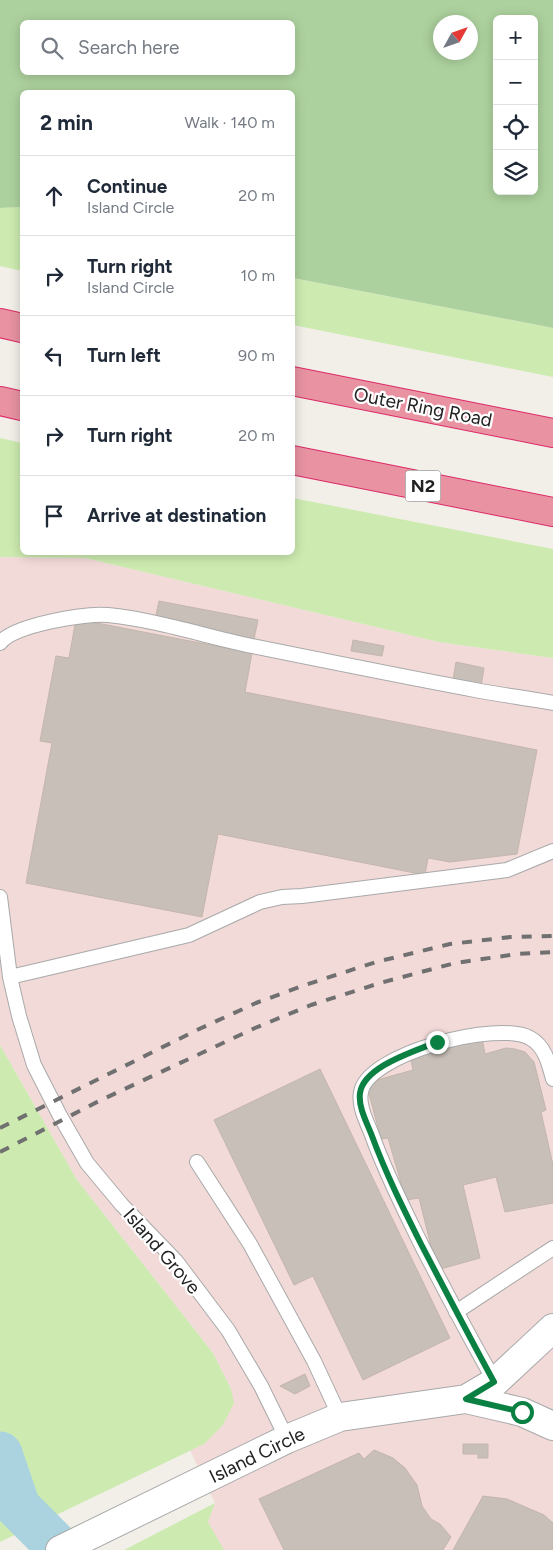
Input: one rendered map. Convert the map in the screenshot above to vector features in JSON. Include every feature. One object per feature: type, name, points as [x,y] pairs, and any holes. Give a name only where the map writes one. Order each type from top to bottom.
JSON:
[{"type":"highway","points":[[0,323],[20,328]]},
{"type":"highway","name":"Outer Ring Road","points":[[295,383],[553,433]]},
{"type":"highway","points":[[0,401],[20,406]]},
{"type":"highway","name":"N2","points":[[295,461],[553,512]]},
{"type":"street","name":"Island Circle","points":[[466,1399],[494,1382],[553,1328]]},
{"type":"street","name":"Island Circle","points":[[60,1550],[286,1439],[340,1417],[466,1399],[522,1412],[553,1426]]},
{"type":"lane","points":[[0,643],[11,634],[34,626],[81,617],[107,615],[159,624],[260,648],[474,690],[553,703]]},
{"type":"lane","points":[[10,977],[189,935],[260,902],[282,896],[302,896],[507,870],[553,851]]},
{"type":"lane","name":"Island Grove","points":[[0,897],[10,977],[19,1016],[34,1065],[59,1114],[87,1163],[122,1205],[176,1261],[228,1330],[261,1386],[286,1439]]},
{"type":"lane","points":[[494,1382],[385,1172],[361,1108],[360,1092],[371,1075],[393,1060],[437,1042],[489,1032],[520,1034],[532,1039],[543,1050],[553,1080]]},
{"type":"lane","points":[[197,1162],[250,1244],[314,1361],[340,1417]]},
{"type":"lane","points":[[456,1312],[553,1248]]},
{"type":"shaded area","points":[[0,557],[85,558],[439,642],[553,658],[553,1550],[224,1550],[216,1539],[208,1522],[215,1503],[190,1450],[204,1444],[231,1389],[213,1353],[77,1180],[0,1045]]},
{"type":"green space","points":[[0,0],[553,0],[553,328],[295,278],[295,90],[20,90],[20,207],[0,208]]},
{"type":"green space","points":[[20,207],[20,271],[0,266],[0,208]]},
{"type":"green space","points":[[295,279],[553,328],[553,377],[295,325]]},
{"type":"green space","points":[[0,438],[20,443],[20,555],[295,555],[295,498],[553,549],[553,658],[439,642],[85,558],[0,557]]},
{"type":"green space","points":[[0,1045],[77,1180],[213,1353],[231,1389],[234,1403],[223,1425],[204,1444],[0,1542]]},
{"type":"green space","points":[[215,1503],[208,1522],[224,1550],[124,1550]]},
{"type":"building","points":[[159,601],[258,620],[254,639],[155,620]]},
{"type":"building","points":[[76,619],[252,653],[245,692],[537,750],[517,854],[450,862],[428,858],[425,875],[218,834],[202,917],[26,883],[52,743],[40,741],[56,656],[69,658]]},
{"type":"building","points":[[353,640],[384,646],[382,656],[351,651]]},
{"type":"building","points":[[456,662],[484,668],[481,686],[453,680]]},
{"type":"building","points":[[482,1038],[485,1054],[506,1048],[515,1049],[525,1052],[534,1062],[546,1110],[541,1112],[553,1165],[553,1203],[505,1212],[496,1177],[463,1185],[480,1258],[437,1270],[419,1198],[406,1200],[388,1138],[381,1139],[368,1090],[371,1084],[377,1080],[413,1070],[410,1055]]},
{"type":"building","points":[[320,1069],[450,1338],[363,1380],[313,1276],[294,1285],[214,1120]]},
{"type":"building","points":[[305,1374],[310,1386],[295,1394],[280,1386]]},
{"type":"building","points":[[463,1444],[488,1444],[488,1458],[478,1458],[478,1454],[463,1454]]},
{"type":"building","points":[[374,1450],[393,1458],[405,1468],[417,1485],[422,1506],[431,1519],[440,1524],[451,1537],[443,1550],[284,1550],[259,1499],[359,1453],[364,1459]]},
{"type":"building","points":[[483,1496],[507,1499],[544,1515],[553,1523],[553,1550],[453,1550]]},
{"type":"waterway","points":[[0,1454],[18,1507],[61,1550]]},
{"type":"railway","points":[[0,1128],[197,1030],[256,1003],[305,985],[376,962],[450,944],[511,937],[553,936]]},
{"type":"railway","points":[[0,1152],[99,1101],[255,1028],[311,1005],[380,983],[455,963],[517,954],[553,952]]},
{"type":"route","points":[[437,1042],[393,1060],[371,1075],[360,1092],[361,1108],[385,1172],[494,1382],[466,1399],[522,1412]]}]
